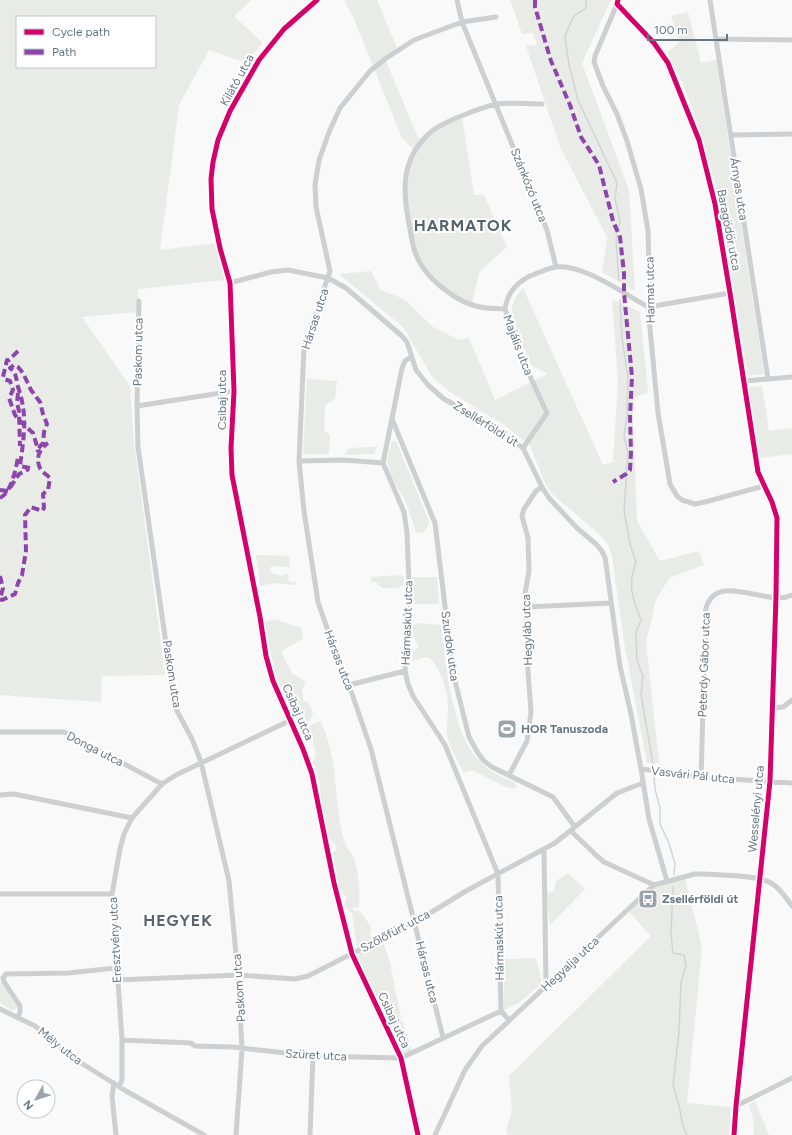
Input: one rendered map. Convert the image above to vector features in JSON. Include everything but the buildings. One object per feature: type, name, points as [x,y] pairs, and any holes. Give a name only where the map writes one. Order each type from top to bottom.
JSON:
[{"type":"street","name":"Kilátó utca","points":[[230,283],[215,228],[211,195],[213,162],[218,140],[230,111],[258,60],[284,29],[316,0]]},
{"type":"street","name":"Szánkózó utca","points":[[457,0],[462,22],[497,104],[547,230],[556,267]]},
{"type":"street","name":"Árnyas utca","points":[[710,0],[768,378]]},
{"type":"street","name":"Baragödör utca","points":[[617,2],[654,43],[668,63],[699,140],[715,204],[758,472],[764,486]]},
{"type":"street","name":"Harmat utca","points":[[617,2],[595,56],[594,62],[603,86],[617,114],[641,188],[649,244],[650,299],[648,307],[658,413],[670,484],[682,500],[695,504],[764,486]]},
{"type":"street","points":[[328,278],[330,271],[316,207],[315,185],[319,160],[329,132],[340,108],[370,71],[384,59],[414,40],[462,22],[496,17]]},
{"type":"street","points":[[717,39],[792,40]]},
{"type":"street","points":[[505,309],[486,308],[457,298],[435,281],[421,266],[412,242],[407,217],[404,186],[405,176],[411,158],[421,141],[433,130],[462,116],[497,104],[542,104]]},
{"type":"street","points":[[731,135],[792,134]]},
{"type":"street","name":"Majális utca","points":[[523,448],[547,412],[528,372],[505,309],[506,301],[516,286],[525,278],[556,267],[574,269],[589,273],[648,307]]},
{"type":"street","name":"Zsellérföldi út","points":[[230,283],[271,272],[288,270],[328,278],[346,288],[402,336],[407,342],[416,370],[428,385],[444,399],[479,418],[523,448],[549,498],[601,550],[605,557],[620,666],[642,770],[648,819],[667,881]]},
{"type":"street","name":"Hársas utca","points":[[328,278],[304,348],[299,461],[304,511],[318,602],[371,748],[443,1038]]},
{"type":"street","name":"Csibaj utca","points":[[230,283],[234,391],[231,448],[232,475],[260,617],[266,656],[273,681],[291,720],[312,774],[334,883],[352,954],[401,1058],[418,1135]]},
{"type":"street","points":[[648,307],[730,293]]},
{"type":"street","name":"Paskom utca","points":[[139,301],[137,406],[138,447],[174,700],[176,709],[192,739],[201,762],[229,881],[238,975],[242,1049],[236,1135]]},
{"type":"street","points":[[299,461],[344,460],[383,463],[402,368],[405,361],[411,357]]},
{"type":"street","points":[[744,381],[792,377]]},
{"type":"street","name":"Csibaj utca","points":[[137,406],[234,391]]},
{"type":"street","name":"Szurdok utca","points":[[392,420],[435,523],[453,673],[469,737],[484,761],[492,767],[554,797],[573,829],[604,862],[654,885]]},
{"type":"street","name":"Hármaskút utca","points":[[383,463],[404,512],[407,533],[409,583],[405,671],[408,684],[413,696],[445,745],[498,874],[501,1011]]},
{"type":"street","name":"Wesselényi utca","points":[[734,1135],[770,781],[776,597],[776,518],[772,502],[764,486]]},
{"type":"street","name":"Hegyláb utca","points":[[509,775],[527,741],[531,712],[527,657],[525,594],[529,571],[529,549],[528,538],[522,516],[524,508],[536,491],[542,487]]},
{"type":"street","name":"Peterdy Gábor utca","points":[[701,777],[706,608],[708,601],[721,591],[776,597]]},
{"type":"street","points":[[776,597],[782,598],[792,595]]},
{"type":"street","points":[[526,607],[611,603]]},
{"type":"street","points":[[349,685],[405,671]]},
{"type":"street","points":[[772,708],[783,707],[792,700]]},
{"type":"street","name":"Eresztvény utca","points":[[116,1084],[122,1080],[122,1040],[112,894],[124,834],[132,818],[162,784],[201,762],[291,720]]},
{"type":"street","name":"Donga utca","points":[[0,732],[64,732],[162,784]]},
{"type":"street","name":"Vasvári Pál utca","points":[[642,770],[701,777],[792,783]]},
{"type":"street","name":"Szőlőfürt utca","points":[[117,980],[238,975],[295,979],[308,976],[414,922],[555,843],[618,794],[643,783]]},
{"type":"street","points":[[0,795],[14,794],[132,818]]},
{"type":"street","points":[[544,849],[546,986]]},
{"type":"street","name":"Hegyalja utca","points":[[435,1135],[465,1070],[476,1054],[509,1020],[654,885],[695,874],[760,879]]},
{"type":"street","points":[[760,879],[776,886],[792,906]]},
{"type":"street","points":[[0,894],[112,894]]},
{"type":"street","points":[[18,1018],[20,1006],[4,982],[3,978],[6,974],[68,973],[116,968]]},
{"type":"street","name":"Mély utca","points":[[0,1009],[34,1026],[78,1061],[204,1135]]},
{"type":"street","points":[[501,1011],[509,1020]]},
{"type":"street","name":"Szüret utca","points":[[122,1040],[191,1043],[195,1046],[313,1056],[401,1058],[501,1011]]},
{"type":"street","points":[[310,1135],[313,1056]]},
{"type":"street","points":[[736,1106],[792,1078]]},
{"type":"street","points":[[116,1084],[112,1096],[116,1135]]},
{"type":"shaded area","points":[[0,0],[252,0],[234,16],[263,43],[246,63],[209,50],[179,105],[160,250],[216,243],[225,280],[138,289],[137,312],[82,317],[130,386],[134,442],[165,675],[102,676],[101,702],[0,695]]},
{"type":"shaded area","points":[[344,0],[377,0],[397,48],[385,59],[417,135],[421,141],[443,124],[462,116],[474,195],[484,195],[507,247],[479,272],[472,304],[443,288],[426,272],[417,257],[405,199],[410,161],[416,152],[402,138],[354,19]]},
{"type":"shaded area","points":[[510,0],[611,0],[582,63],[629,190],[635,291],[602,272],[607,237],[561,149],[526,46],[537,45],[533,33],[522,34]]},
{"type":"shaded area","points":[[688,12],[701,63],[717,60],[764,374],[748,376],[714,179],[694,113],[682,82],[667,52],[679,43],[671,16]]},
{"type":"shaded area","points":[[371,271],[381,290],[404,299],[433,327],[459,340],[469,338],[495,400],[548,374],[531,365],[514,320],[512,307],[516,297],[523,288],[603,465],[613,462],[618,382],[612,299],[640,312],[648,392],[634,398],[633,414],[637,521],[660,561],[699,551],[704,565],[669,578],[656,600],[646,642],[659,763],[647,763],[625,648],[612,556],[607,543],[598,533],[551,493],[544,481],[530,445],[503,424],[450,392],[433,378],[403,327],[339,274]]},
{"type":"shaded area","points":[[307,379],[337,381],[335,399],[325,405],[324,430],[330,435],[329,454],[303,454]]},
{"type":"shaded area","points":[[762,386],[769,431],[792,428],[792,454],[759,458],[748,387]]},
{"type":"shaded area","points":[[392,441],[396,441],[429,521],[428,527],[422,533],[416,532],[406,502],[392,478],[387,461]]},
{"type":"shaded area","points":[[377,447],[374,454],[345,455],[349,448]]},
{"type":"shaded area","points":[[256,555],[289,556],[290,567],[271,566],[270,572],[281,576],[288,573],[289,581],[296,582],[296,585],[274,583],[260,586]]},
{"type":"shaded area","points":[[403,575],[404,584],[397,588],[382,588],[376,582],[371,582],[371,577]]},
{"type":"shaded area","points":[[412,577],[437,577],[439,604],[410,604]]},
{"type":"shaded area","points":[[275,619],[301,628],[303,639],[281,652],[292,673],[306,682],[302,690],[303,700],[309,703],[313,714],[309,722],[300,721],[292,710],[280,687],[265,622]]},
{"type":"shaded area","points":[[416,623],[441,625],[451,693],[460,727],[466,742],[482,764],[498,775],[515,782],[517,788],[508,788],[472,770],[464,773],[447,736],[448,704],[446,689],[437,667],[428,657],[412,661],[413,652],[419,647],[413,636],[413,626]]},
{"type":"shaded area","points":[[320,721],[326,734],[330,749],[338,811],[344,840],[356,865],[359,889],[359,907],[352,908],[360,911],[371,927],[370,935],[373,938],[357,947],[352,913],[344,906],[347,898],[339,889],[333,852],[338,848],[326,835],[322,816],[320,786],[313,762],[316,755],[312,738],[307,727]]},
{"type":"shaded area","points":[[568,873],[585,889],[550,925],[546,894],[554,891],[556,881]]},
{"type":"shaded area","points":[[685,879],[702,947],[687,1103],[731,1107],[729,1135],[508,1135],[506,1131],[512,1109],[509,1076],[651,936],[629,912],[654,888],[667,881]]},
{"type":"shaded area","points":[[383,942],[390,963],[400,1013],[412,1051],[406,1054],[402,1054],[373,993],[357,954]]},
{"type":"shaded area","points":[[536,958],[542,983],[520,1002],[504,1010],[504,959]]},
{"type":"shaded area","points":[[0,982],[17,1007],[13,1011],[0,1003]]},
{"type":"shaded area","points":[[755,1101],[769,1135],[754,1135],[753,1119],[749,1104]]},
{"type":"waterway","points":[[586,0],[586,8],[573,17],[565,36],[569,65],[578,100],[617,183],[615,199],[620,222],[618,228]]},
{"type":"waterway","points":[[617,235],[616,240],[619,281]]},
{"type":"waterway","points":[[620,300],[622,339],[628,377],[627,415],[624,436],[628,453],[624,510],[630,544],[636,563],[632,578],[632,592],[641,620],[636,632],[637,661],[643,676],[641,695],[653,764]]},
{"type":"waterway","points":[[654,776],[655,789],[660,808],[660,824],[669,843],[675,864],[674,874]]},
{"type":"waterway","points":[[673,887],[671,934],[673,953],[684,955],[686,966],[681,982],[679,1032],[673,1084],[683,1126],[687,1135]]},
{"type":"marked path","points":[[535,0],[535,7],[551,61],[570,105],[581,137],[599,165],[613,221],[620,237],[632,377],[630,416],[631,453],[630,470],[613,482]]},
{"type":"marked path","points":[[18,351],[9,360],[7,360],[3,377],[4,379],[10,381],[13,390],[9,398],[15,415],[33,433],[38,452]]},
{"type":"marked path","points":[[30,468],[20,466],[24,435],[24,417],[16,376],[10,368],[14,365],[23,373],[31,390],[40,402],[47,424],[44,432],[43,443],[38,449]]},
{"type":"marked path","points":[[18,393],[17,403],[19,411],[20,446]]},
{"type":"marked path","points":[[0,599],[2,600],[15,594],[22,575],[26,551],[25,515],[31,507],[42,511],[44,508],[43,494],[48,490],[50,478],[40,468],[38,457],[41,450],[48,443]]},
{"type":"marked path","points":[[0,498],[10,486],[18,457]]},
{"type":"marked path","points":[[0,490],[8,491],[19,474],[29,469]]},
{"type":"marked path","points":[[0,576],[3,588],[0,599]]},
{"type":"cycle path","points":[[317,0],[284,29],[259,60],[230,111],[218,140],[213,162],[211,179],[212,209],[220,248],[230,283],[234,391],[231,448],[232,475],[260,617],[266,656],[273,681],[303,749],[312,774],[334,883],[352,954],[401,1058],[418,1135]]},
{"type":"cycle path","points":[[618,0],[617,4],[654,43],[668,63],[699,140],[715,204],[758,472],[772,502],[777,518],[770,781],[734,1135]]},
{"type":"place","name":"HOR Tanuszoda","points":[[507,729]]},
{"type":"place","name":"Zsellérföldi út","points":[[648,899]]},
{"type":"district","name":"HARMATOK","points":[[463,225]]},
{"type":"district","name":"HEGYEK","points":[[178,920]]}]
